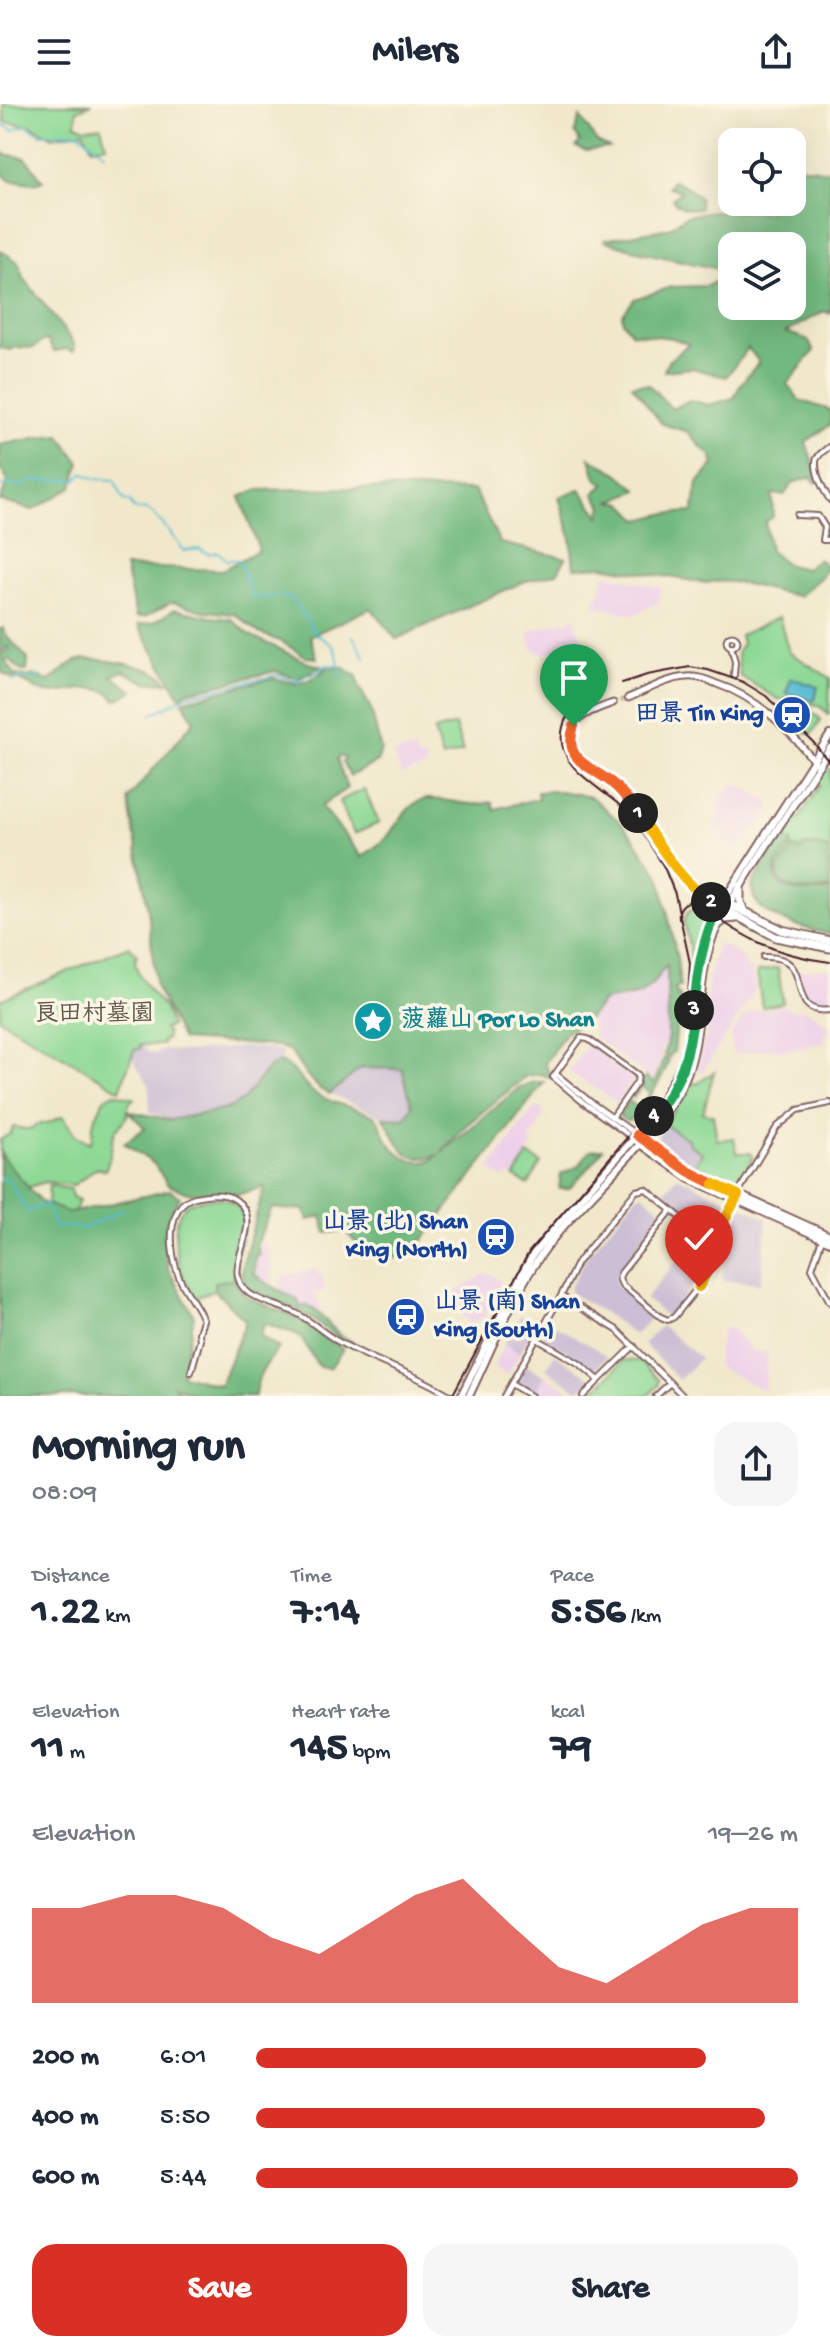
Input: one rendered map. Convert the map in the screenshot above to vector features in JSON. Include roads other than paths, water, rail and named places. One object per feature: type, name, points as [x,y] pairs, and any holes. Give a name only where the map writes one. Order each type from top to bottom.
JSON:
[{"type":"main road","points":[[465,1395],[534,1253],[673,1101],[690,1067],[697,1040],[704,970],[724,905],[740,886],[830,735]]},
{"type":"main road","points":[[465,1395],[539,1257],[626,1158],[668,1098],[684,1065],[691,1039],[701,959],[709,930],[816,763],[830,748]]},
{"type":"main road","points":[[740,886],[743,916]]},
{"type":"main road","points":[[724,905],[776,937],[830,948]]},
{"type":"main road","points":[[719,924],[726,919],[743,916],[782,930],[830,941]]},
{"type":"main road","points":[[638,1139],[690,1179],[737,1197]]},
{"type":"main road","points":[[638,1139],[695,1175],[827,1238]]},
{"type":"main road","points":[[626,1158],[642,1151],[654,1154]]},
{"type":"street","points":[[830,446],[816,461],[819,484],[830,500]]},
{"type":"street","points":[[797,515],[818,516],[825,527],[823,540],[830,540]]},
{"type":"street","points":[[731,646],[734,675]]},
{"type":"street","points":[[628,698],[685,677],[709,681],[751,698],[816,763]]},
{"type":"street","points":[[613,703],[579,718],[571,735],[572,750],[582,763],[625,795],[672,864],[690,883],[724,905]]},
{"type":"street","points":[[764,957],[790,963],[795,969],[805,1002],[818,1010],[830,1010]]},
{"type":"street","points":[[554,1075],[579,1039],[584,1038],[635,1072],[638,1080],[612,1118]]},
{"type":"street","points":[[554,1075],[590,1108],[638,1139]]},
{"type":"street","points":[[554,1075],[638,1139]]},
{"type":"street","points":[[671,1211],[619,1278],[622,1285],[664,1319],[674,1317],[703,1281],[718,1234],[780,1124],[802,1109],[830,1103]]},
{"type":"street","points":[[504,1396],[582,1256],[636,1191],[646,1189],[692,1225],[718,1234]]},
{"type":"street","points":[[191,1372],[203,1320],[176,1269],[173,1223],[179,1208],[189,1199],[225,1195],[239,1202],[247,1215],[247,1229],[237,1270],[240,1282],[248,1292],[301,1315],[338,1342],[451,1395],[465,1395]]},
{"type":"street","points":[[827,1238],[813,1261],[812,1270],[830,1302]]},
{"type":"street","points":[[561,1296],[612,1326],[683,1396]]},
{"type":"street","points":[[537,1339],[580,1364],[599,1380]]},
{"type":"street","points":[[583,1396],[634,1346]]},
{"type":"street","points":[[656,1396],[670,1383]]},
{"type":"street","points":[[511,1384],[531,1396]]},
{"type":"water","points":[[791,678],[818,687],[814,701],[786,693]]},
{"type":"waterway","points":[[0,123],[13,130],[26,125],[41,134],[78,132],[105,154]]},
{"type":"waterway","points":[[44,480],[76,480],[83,473],[96,479],[114,480],[124,500],[130,502],[133,508],[150,512],[183,551],[199,549],[209,554],[218,552],[227,560],[239,560],[253,598],[282,596],[294,600],[315,633],[333,646],[341,678]]},
{"type":"waterway","points":[[0,487],[10,484],[23,486],[30,481],[42,480]]},
{"type":"waterway","points":[[353,636],[365,658]]},
{"type":"waterway","points":[[151,715],[186,696],[278,675],[297,682],[327,665],[339,666]]},
{"type":"waterway","points":[[12,681],[41,676]]},
{"type":"waterway","points":[[0,1177],[10,1181],[27,1212],[46,1204],[55,1227],[85,1228],[123,1210]]},
{"type":"tunnel","points":[[613,703],[628,698]]},
{"type":"tram line","points":[[622,683],[690,667],[743,682],[766,696],[830,763]]},
{"type":"tram line","points":[[602,691],[583,700],[569,714],[563,727],[562,742],[566,755],[584,777],[630,815],[664,867]]},
{"type":"tram line","points":[[452,1396],[529,1252],[655,1105],[678,1063],[686,1031],[690,963],[675,894],[660,857]]},
{"type":"tram line","points":[[693,900],[757,942],[790,954],[830,962]]},
{"type":"tram line","points":[[679,919],[684,904],[692,901],[701,903]]},
{"type":"place","name":"田景 Tin King","points":[[792,715]]},
{"type":"place","name":"菠蘿山 Por Lo Shan","points":[[373,1021]]},
{"type":"place","name":"山景 (北) Shan King (North)","points":[[496,1237]]},
{"type":"place","name":"山景 (南) Shan King (South)","points":[[406,1317]]},
{"type":"park label","name":"良田村墓園","points":[[94,1015]]}]
